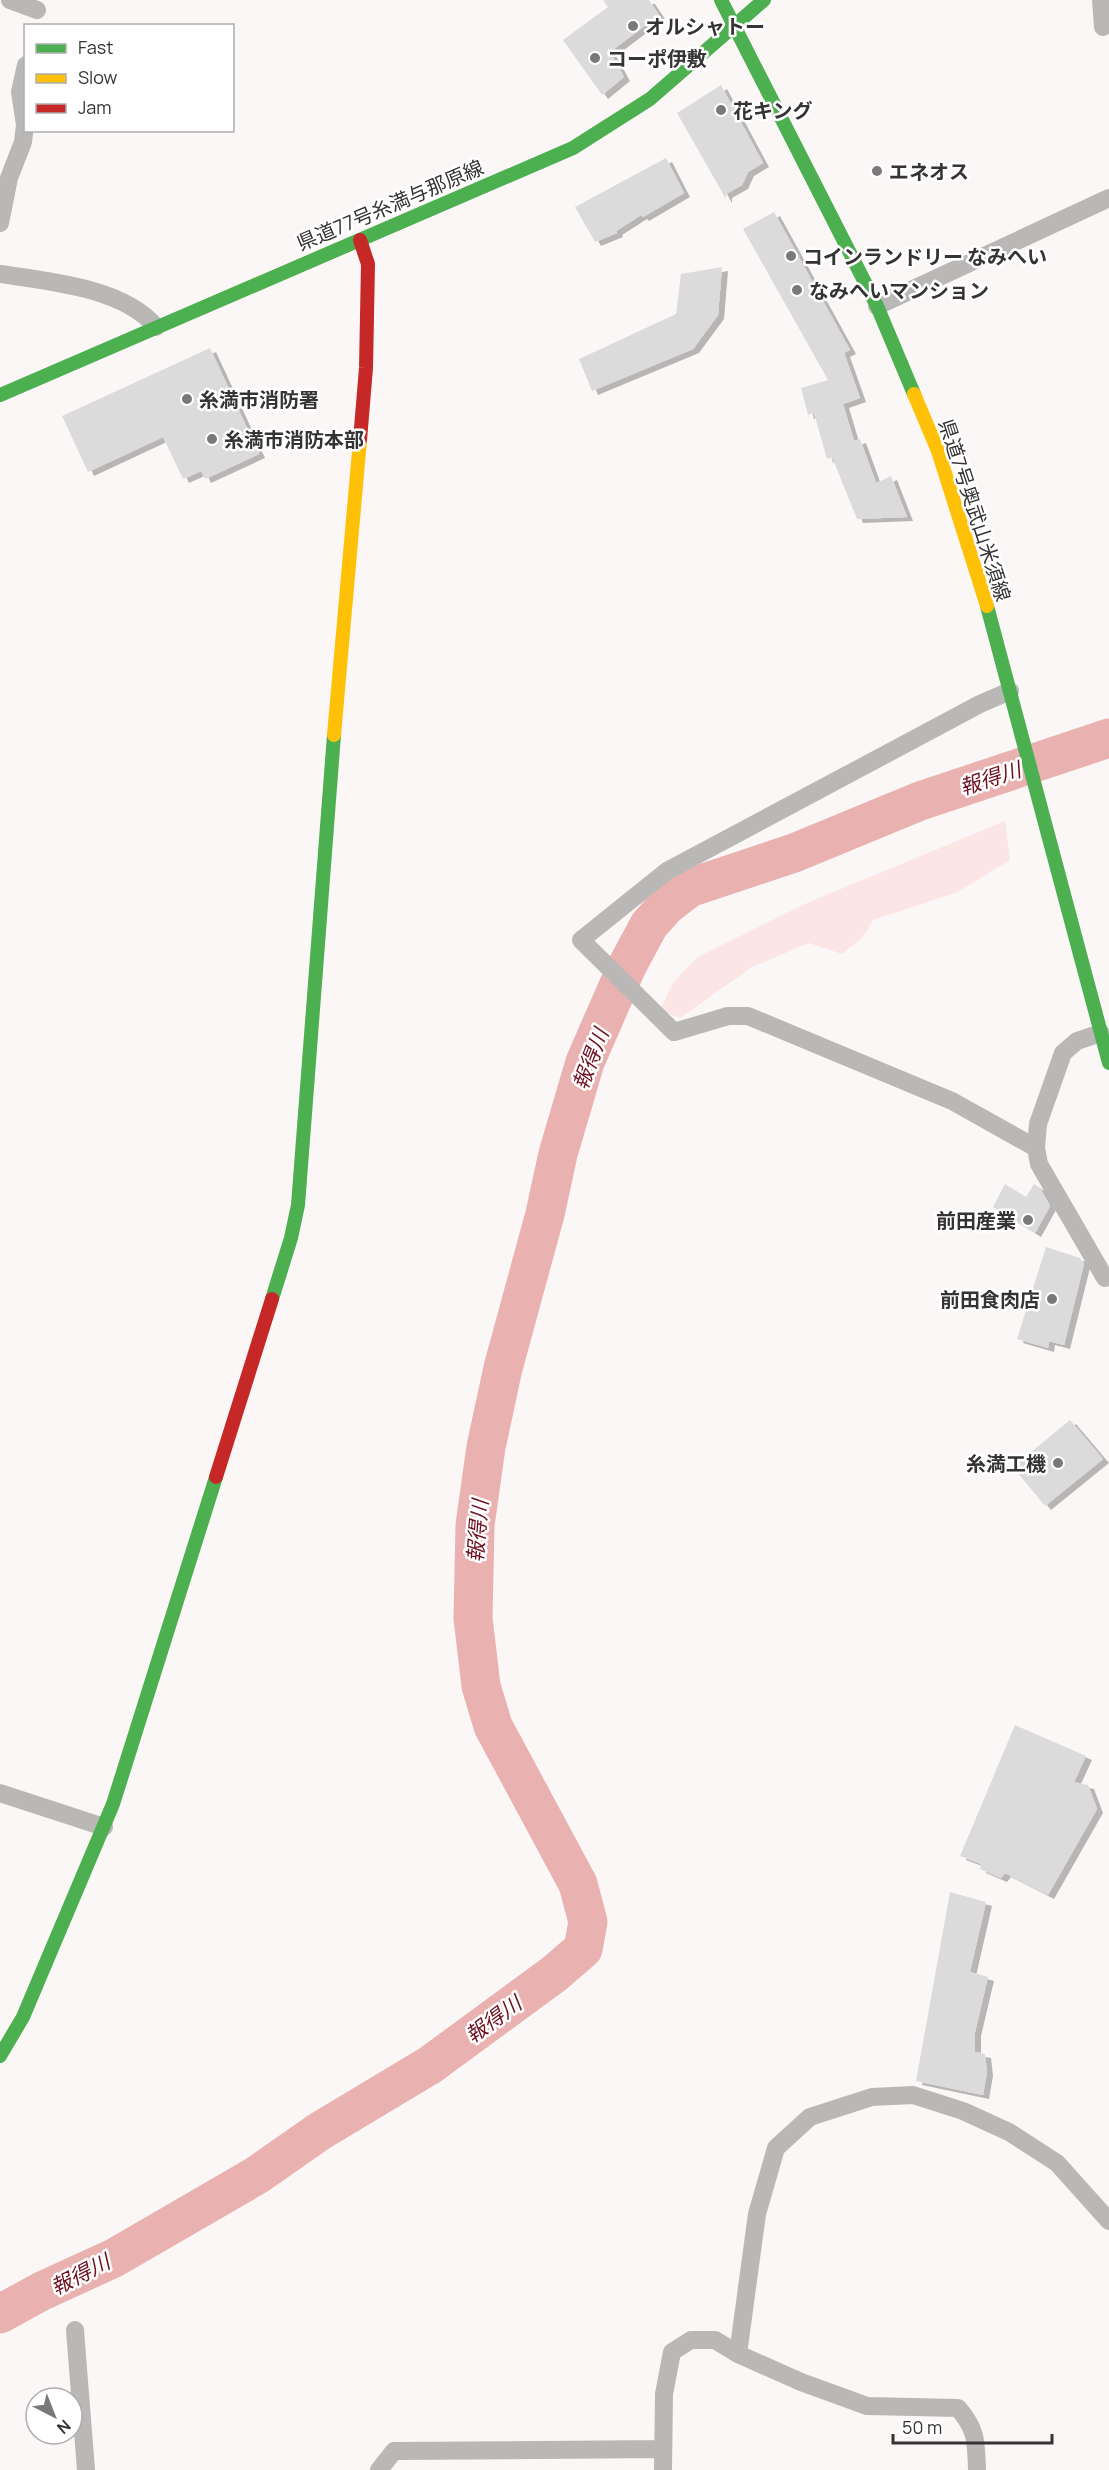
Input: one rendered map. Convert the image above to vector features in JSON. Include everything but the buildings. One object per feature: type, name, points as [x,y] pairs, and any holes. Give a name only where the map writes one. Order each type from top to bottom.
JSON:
[{"type":"main road","name":"県道7号奥武山米須線","points":[[721,0],[877,306],[938,451],[977,570],[1017,711],[1109,1063]]},
{"type":"main road","name":"県道77号糸満与那原線","points":[[0,395],[573,148],[603,133],[658,94],[764,0]]},
{"type":"main road","points":[[0,2056],[23,2017],[104,1827],[273,1297],[298,1205],[321,947],[341,636],[347,600],[366,368],[368,264],[360,240]]},
{"type":"street","points":[[10,0],[38,12]]},
{"type":"street","points":[[1101,0],[1103,27]]},
{"type":"street","points":[[24,74],[20,92],[24,118]]},
{"type":"street","points":[[0,223],[9,178],[23,142],[24,132]]},
{"type":"street","points":[[877,306],[1109,198]]},
{"type":"street","points":[[0,274],[54,284],[124,302],[147,315],[156,327]]},
{"type":"street","points":[[1010,692],[980,704],[668,871],[581,940],[674,1032],[728,1016],[748,1016],[952,1101],[1036,1148]]},
{"type":"street","points":[[1101,1033],[1077,1041],[1063,1053],[1038,1125],[1036,1148],[1039,1164],[1104,1278]]},
{"type":"street","points":[[0,1793],[104,1827]]},
{"type":"street","points":[[738,2354],[757,2214],[776,2148],[810,2117],[872,2097],[913,2095],[963,2111],[1009,2132],[1057,2163],[1109,2221]]},
{"type":"street","points":[[75,2330],[86,2470]]},
{"type":"street","points":[[663,2470],[664,2394],[672,2352],[691,2340],[715,2340],[738,2354],[801,2382],[867,2406],[957,2408],[971,2423],[976,2440],[977,2470]]},
{"type":"street","points":[[379,2470],[394,2451],[663,2449]]},
{"type":"shaded area","points":[[1005,821],[1010,860],[958,892],[873,920],[862,938],[842,954],[809,943],[752,967],[680,1018],[660,1010],[673,983],[696,958],[807,903]]},
{"type":"waterway","name":"報得川","points":[[0,2314],[42,2291],[114,2258],[257,2175],[320,2131],[430,2065],[554,1974],[583,1949],[588,1922],[578,1884],[493,1726],[481,1686],[473,1618],[475,1525],[486,1447],[503,1368],[545,1214],[558,1154],[585,1062],[627,966],[649,925],[667,905],[689,888],[794,853],[920,801],[1109,738]]},
{"type":"traffic: fast","points":[[721,0],[877,306],[914,394]]},
{"type":"traffic: fast","points":[[0,395],[573,148],[650,99],[764,0]]},
{"type":"traffic: fast","points":[[987,606],[1109,1063]]},
{"type":"traffic: fast","points":[[272,1299],[291,1238],[298,1205],[334,735]]},
{"type":"traffic: fast","points":[[0,2056],[23,2017],[113,1804],[216,1477]]},
{"type":"traffic: slow","points":[[914,394],[938,451],[987,606]]},
{"type":"traffic: slow","points":[[334,735],[360,440]]},
{"type":"traffic: jam","points":[[360,240],[368,264],[366,368],[360,440]]},
{"type":"traffic: jam","points":[[216,1477],[272,1299]]},
{"type":"place","name":"オルシャトー","points":[[633,26]]},
{"type":"place","name":"コーポ伊敷","points":[[595,58]]},
{"type":"place","name":"花キング","points":[[721,110]]},
{"type":"place","name":"エネオス","points":[[877,171]]},
{"type":"place","name":"コインランドリー なみへい","points":[[791,256]]},
{"type":"place","name":"なみへいマンション","points":[[797,290]]},
{"type":"place","name":"糸満市消防署","points":[[187,399]]},
{"type":"place","name":"糸満市消防本部","points":[[212,439]]},
{"type":"place","name":"前田産業","points":[[1028,1220]]},
{"type":"place","name":"前田食肉店","points":[[1052,1299]]},
{"type":"place","name":"糸満工機","points":[[1058,1463]]}]
